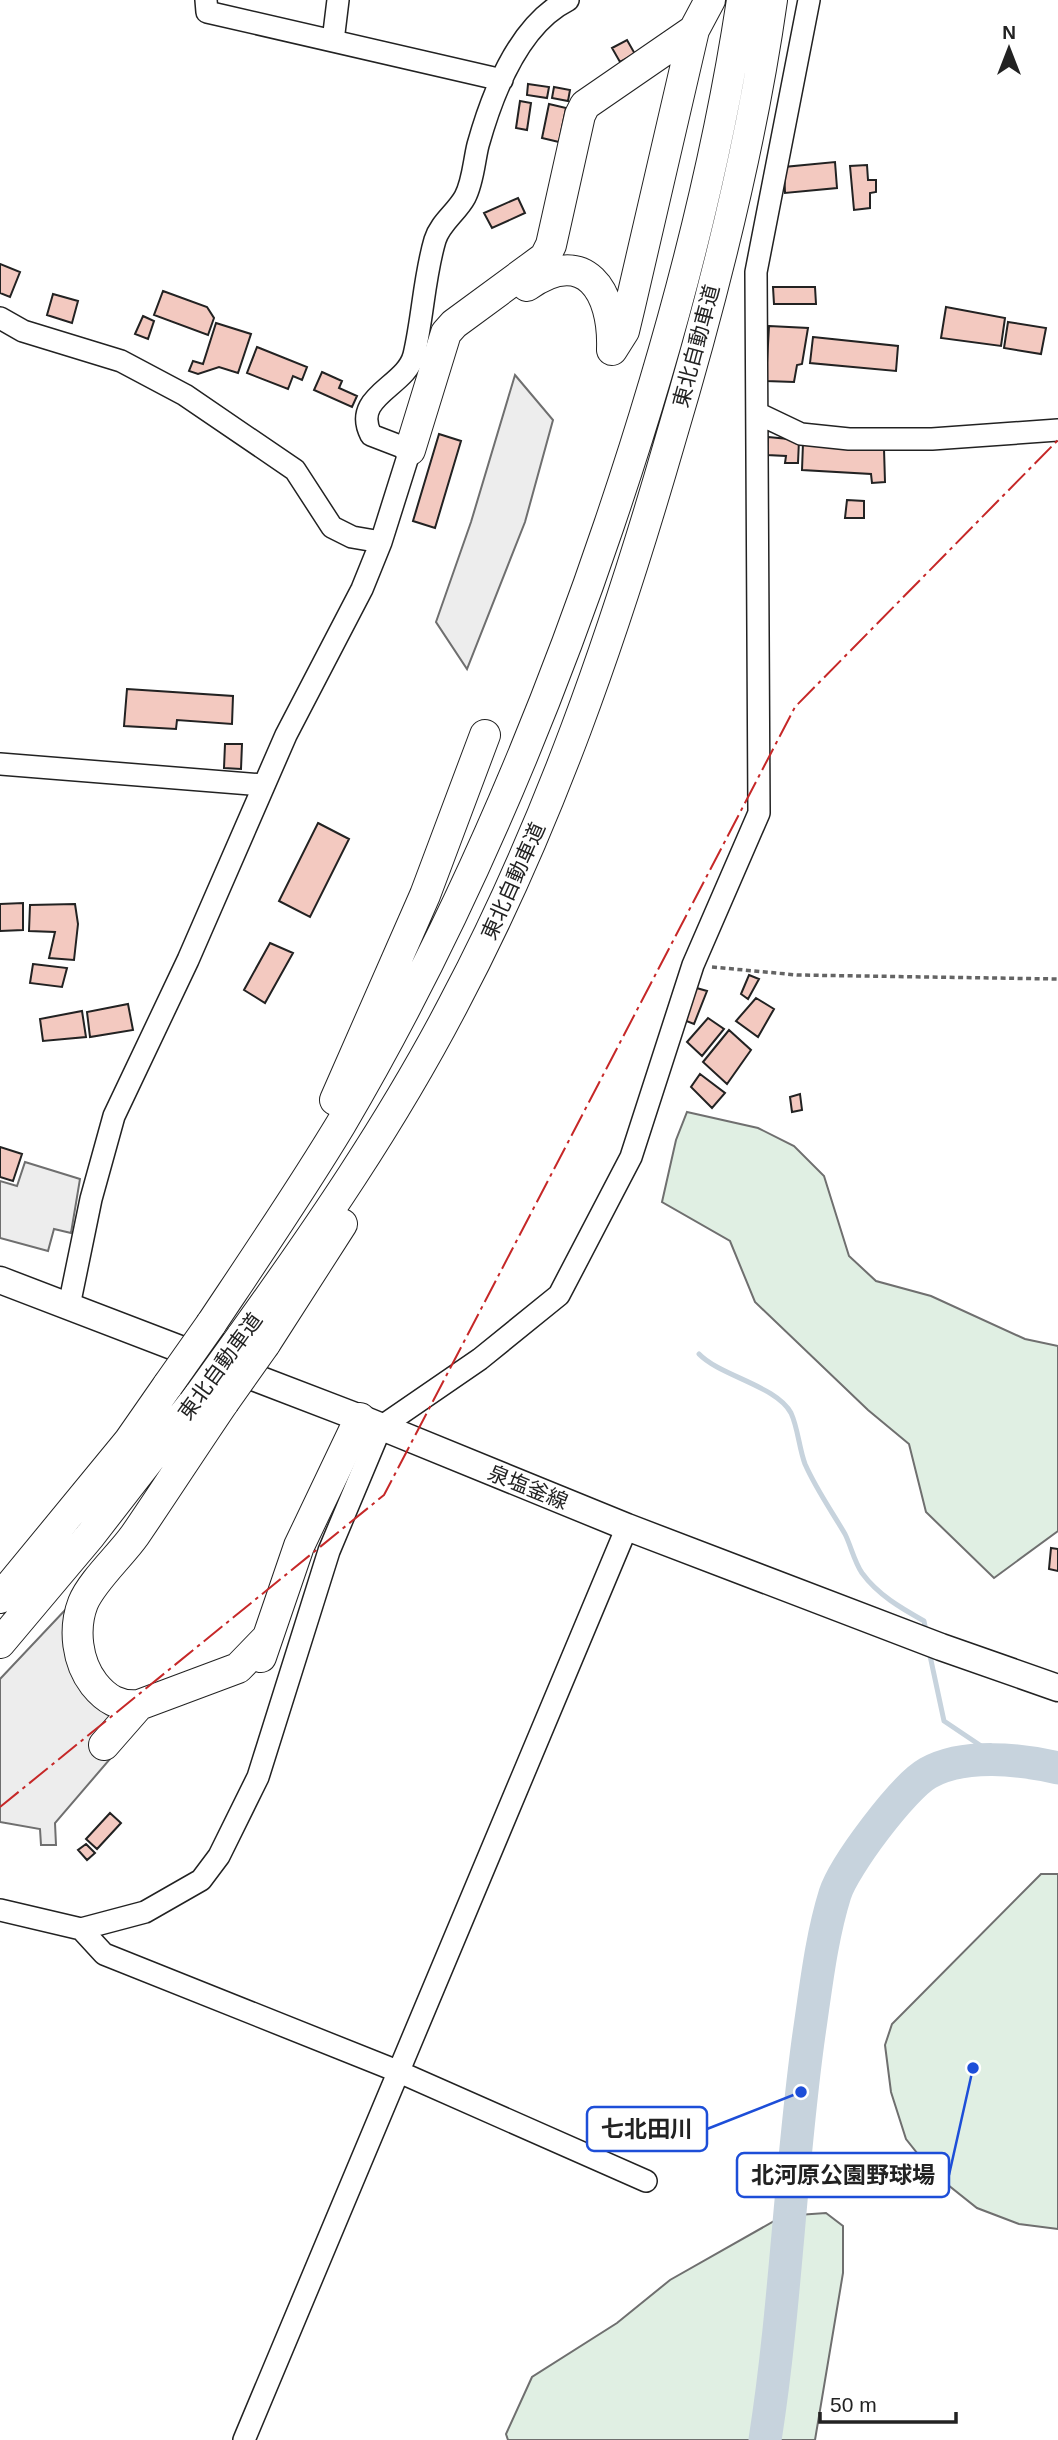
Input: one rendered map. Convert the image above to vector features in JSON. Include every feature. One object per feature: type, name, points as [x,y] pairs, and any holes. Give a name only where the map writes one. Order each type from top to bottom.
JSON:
[{"type":"highway","points":[[437,369],[461,337],[520,291],[548,272],[555,271],[586,275],[597,284],[610,314],[612,350],[624,331],[631,306],[694,30],[710,0]]},
{"type":"highway","name":"東北自動車道","points":[[0,1598],[129,1441],[260,1251],[340,1125],[418,981],[520,763],[566,650],[662,365],[696,231],[742,0]]},
{"type":"highway","name":"東北自動車道","points":[[0,1643],[212,1398],[253,1341],[406,1088],[499,915],[534,838],[601,665],[654,497],[693,365],[726,227],[772,0]]},
{"type":"highway","points":[[410,450],[446,333],[454,324],[545,257],[551,245],[580,115],[585,105],[694,30]]},
{"type":"highway","points":[[260,1251],[326,1119],[425,895],[485,735]]},
{"type":"highway","points":[[137,1715],[127,1706],[106,1697],[84,1668],[78,1643],[84,1601],[134,1536],[212,1398]]},
{"type":"highway","points":[[104,1745],[137,1715],[248,1661],[267,1638],[299,1546],[371,1423]]},
{"type":"main road","name":"泉塩釜線","points":[[0,1280],[120,1329],[371,1423],[627,1527],[941,1647],[1058,1688]]},
{"type":"street","points":[[206,0],[207,12],[502,80]]},
{"type":"street","points":[[333,41],[338,0]]},
{"type":"street","points":[[69,1306],[92,1199],[114,1116],[188,960],[263,785],[362,589],[381,542],[410,450],[371,435],[365,417],[368,407],[409,369],[436,235],[466,195],[484,125],[502,80],[528,37],[543,19],[568,0]]},
{"type":"street","points":[[0,1910],[81,1929],[145,1912],[201,1880],[219,1856],[258,1777],[371,1423],[480,1359],[559,1295],[631,1157],[692,965],[759,813],[756,272],[808,0]]},
{"type":"street","points":[[0,318],[23,331],[121,361],[185,395],[295,470],[332,527],[352,537],[381,542]]},
{"type":"street","points":[[757,413],[801,434],[849,439],[932,439],[1058,430]]},
{"type":"street","points":[[0,764],[263,785]]},
{"type":"street","points":[[244,2440],[627,1527]]},
{"type":"street","points":[[81,1929],[104,1954],[397,2071],[646,2181]]},
{"type":"path","points":[[692,965],[797,975],[1058,979]]},
{"type":"green space","points":[[687,1112],[758,1128],[794,1146],[824,1176],[849,1256],[876,1281],[931,1296],[1025,1339],[1058,1346],[1058,1531],[994,1578],[926,1512],[909,1444],[868,1410],[755,1302],[730,1241],[662,1202],[676,1140]]},
{"type":"green space","points":[[1041,1874],[1058,1874],[1058,2229],[1019,2224],[977,2208],[933,2173],[906,2139],[891,2092],[885,2045],[892,2024]]},
{"type":"green space","points":[[826,2213],[843,2226],[843,2273],[815,2440],[508,2440],[506,2434],[532,2377],[617,2323],[670,2280],[783,2216]]},
{"type":"shaded area","points":[[515,375],[553,420],[525,522],[467,669],[436,622],[471,522]]},
{"type":"shaded area","points":[[25,1162],[80,1179],[71,1233],[54,1229],[48,1251],[0,1238],[0,1181],[17,1186]]},
{"type":"shaded area","points":[[67,1608],[91,1693],[128,1738],[55,1823],[56,1845],[41,1845],[40,1829],[0,1822],[0,1679]]},
{"type":"building","points":[[627,40],[635,54],[620,62],[612,48]]},
{"type":"building","points":[[528,84],[549,87],[547,98],[527,95]]},
{"type":"building","points":[[554,87],[570,90],[568,101],[552,98]]},
{"type":"building","points":[[520,101],[531,103],[527,130],[516,128]]},
{"type":"building","points":[[549,104],[566,108],[559,142],[542,138]]},
{"type":"building","points":[[835,162],[837,188],[785,193],[784,167]]},
{"type":"building","points":[[867,165],[868,180],[876,180],[876,192],[870,193],[870,208],[854,210],[850,166]]},
{"type":"building","points":[[518,198],[525,213],[492,228],[484,213]]},
{"type":"building","points":[[0,264],[20,272],[10,297],[0,293]]},
{"type":"building","points":[[773,287],[815,287],[816,304],[774,304]]},
{"type":"building","points":[[163,291],[207,307],[214,318],[208,335],[154,315]]},
{"type":"building","points":[[53,294],[78,301],[72,323],[47,315]]},
{"type":"building","points":[[946,307],[1005,318],[1001,346],[941,338]]},
{"type":"building","points":[[143,316],[154,321],[148,339],[135,334]]},
{"type":"building","points":[[1008,322],[1046,328],[1041,354],[1004,348]]},
{"type":"building","points":[[216,323],[251,334],[238,373],[219,367],[198,374],[189,371],[193,361],[203,364]]},
{"type":"building","points":[[769,326],[808,328],[802,364],[797,365],[794,382],[766,381]]},
{"type":"building","points":[[813,337],[898,346],[896,371],[810,363]]},
{"type":"building","points":[[257,347],[307,367],[302,380],[293,376],[288,389],[247,373]]},
{"type":"building","points":[[322,372],[342,381],[339,388],[357,396],[352,407],[314,390]]},
{"type":"building","points":[[439,434],[461,441],[435,528],[413,521]]},
{"type":"building","points":[[768,437],[799,440],[798,463],[785,463],[786,456],[767,455]]},
{"type":"building","points":[[803,443],[884,449],[885,482],[872,483],[871,474],[802,470]]},
{"type":"building","points":[[847,500],[864,501],[864,518],[845,518]]},
{"type":"building","points":[[127,689],[233,696],[232,724],[177,720],[176,729],[124,726]]},
{"type":"building","points":[[225,744],[242,744],[241,769],[224,768]]},
{"type":"building","points":[[318,823],[349,839],[310,917],[279,901]]},
{"type":"building","points":[[23,903],[23,930],[0,931],[0,904]]},
{"type":"building","points":[[75,904],[78,924],[74,960],[49,958],[55,932],[29,931],[30,905]]},
{"type":"building","points":[[270,943],[293,953],[265,1003],[244,990]]},
{"type":"building","points":[[33,964],[67,968],[62,987],[30,983]]},
{"type":"building","points":[[749,975],[759,979],[748,999],[741,994]]},
{"type":"building","points":[[693,987],[707,991],[694,1024],[681,1019]]},
{"type":"building","points":[[756,998],[774,1009],[758,1037],[736,1021]]},
{"type":"building","points":[[128,1004],[133,1030],[90,1037],[87,1012]]},
{"type":"building","points":[[82,1011],[86,1037],[43,1041],[40,1019]]},
{"type":"building","points":[[708,1018],[724,1029],[702,1056],[687,1042]]},
{"type":"building","points":[[729,1030],[751,1050],[727,1084],[703,1062]]},
{"type":"building","points":[[700,1074],[725,1093],[712,1108],[691,1087]]},
{"type":"building","points":[[800,1094],[802,1110],[792,1112],[790,1097]]},
{"type":"building","points":[[0,1147],[22,1154],[13,1181],[0,1177]]},
{"type":"building","points":[[1051,1548],[1058,1549],[1058,1571],[1049,1569]]},
{"type":"building","points":[[110,1813],[121,1823],[97,1849],[86,1839]]},
{"type":"building","points":[[86,1844],[95,1853],[87,1860],[78,1850]]},
{"type":"waterway","points":[[699,1354],[720,1369],[774,1395],[784,1404],[791,1413],[805,1464],[845,1534],[862,1573],[898,1606],[924,1621],[926,1631]]},
{"type":"waterway","points":[[929,1651],[944,1721],[1002,1760]]},
{"type":"waterway","points":[[765,2440],[809,2034],[822,1946],[835,1894],[850,1865],[876,1828],[904,1794],[928,1773],[975,1760],[1010,1760],[1058,1768]]},
{"type":"power","points":[[0,1807],[384,1495],[795,707],[1058,440]]},
{"type":"place","name":"北河原公園野球場","points":[[973,2068]]},
{"type":"place","name":"七北田川","points":[[801,2092]]}]
